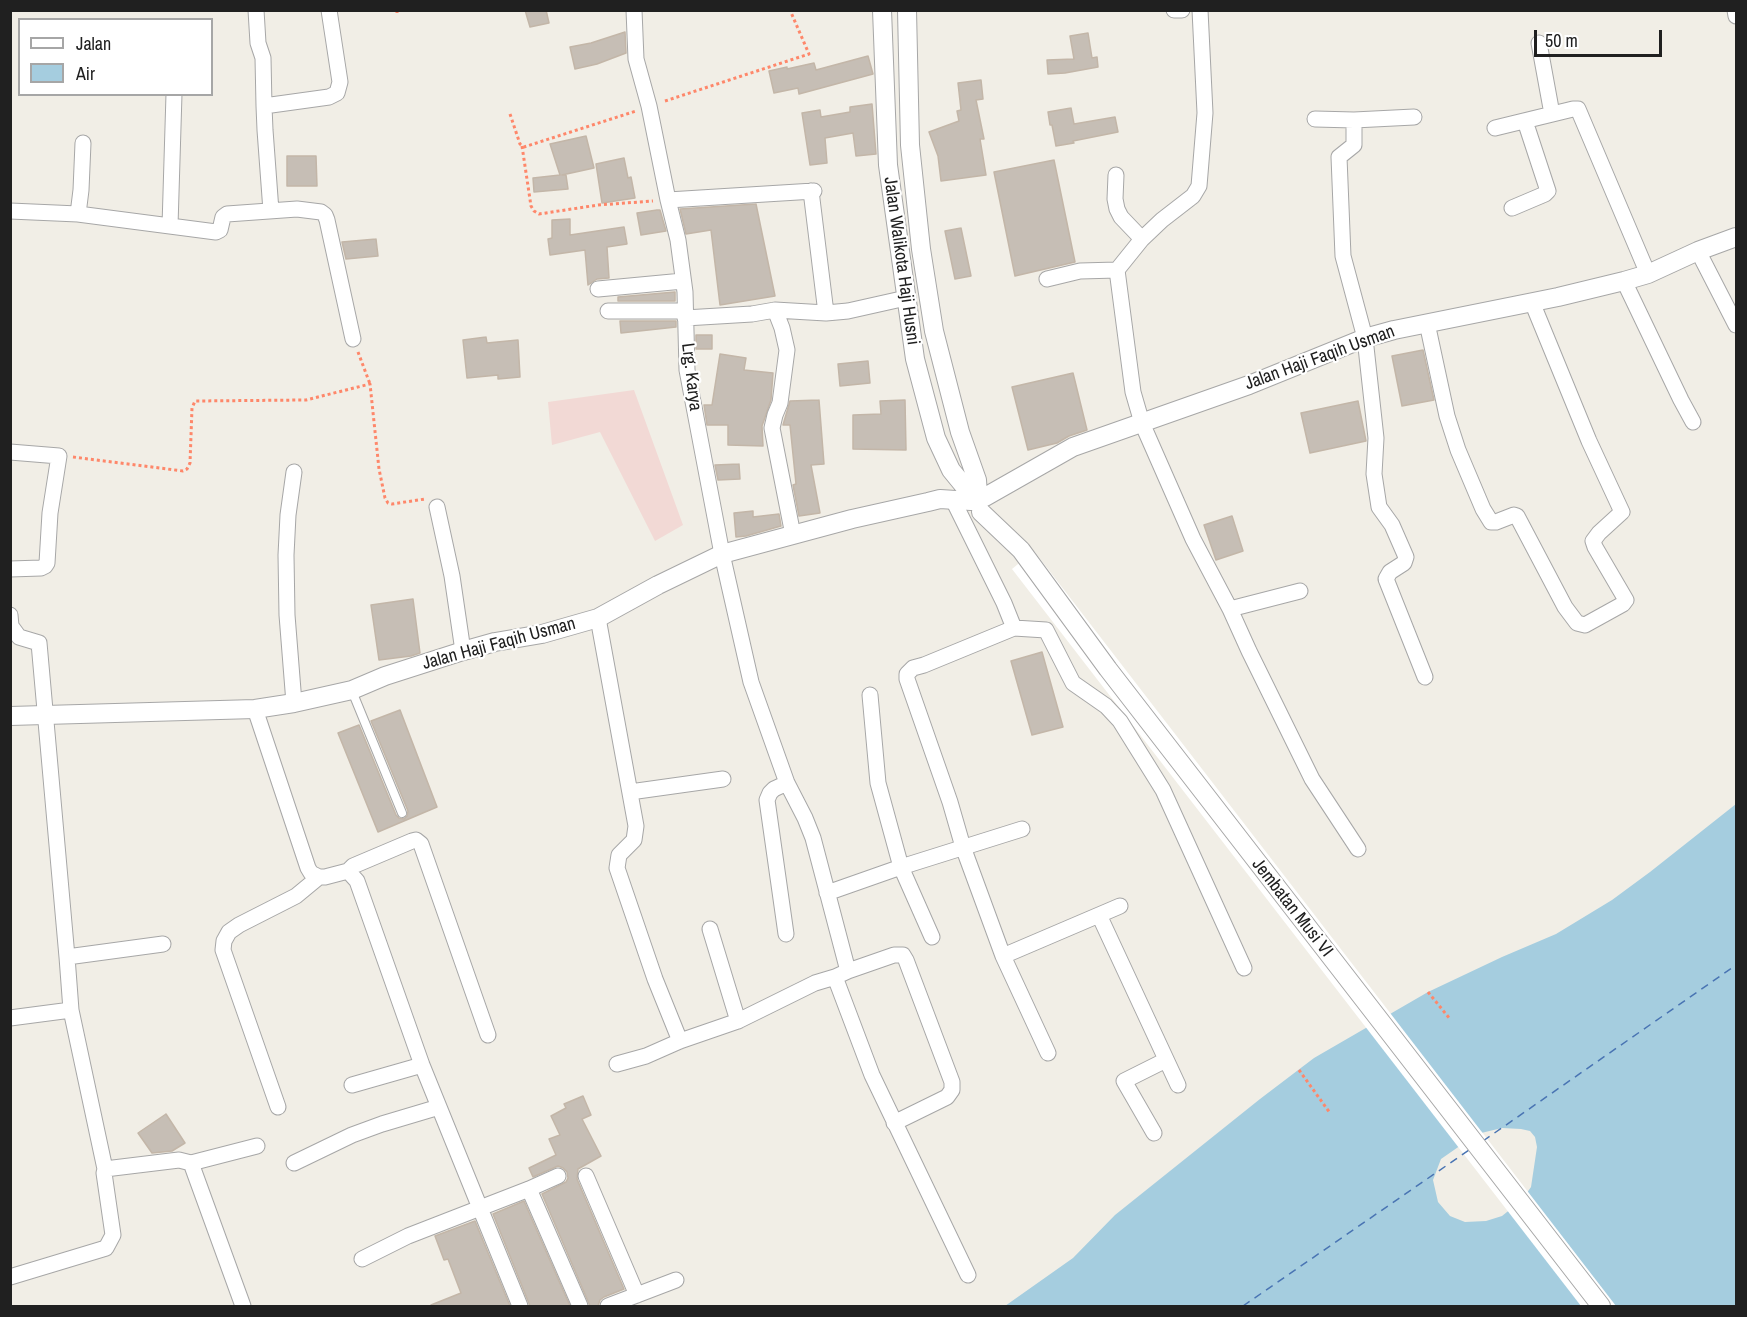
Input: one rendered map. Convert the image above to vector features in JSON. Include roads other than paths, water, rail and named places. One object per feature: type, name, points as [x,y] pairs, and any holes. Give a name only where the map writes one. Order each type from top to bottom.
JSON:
[{"type":"street","points":[[256,10],[258,43],[263,58],[271,211]]},
{"type":"street","points":[[264,106],[329,97],[337,93],[340,82],[329,10]]},
{"type":"street","name":"Lrg. Karya","points":[[634,10],[636,59],[649,106],[678,240],[683,281],[687,370],[722,554],[751,682],[787,783],[813,838],[827,893],[842,974],[872,1075],[968,1275]]},
{"type":"street","name":"Jalan Walikota Haji Husni","points":[[882,10],[888,165],[915,359],[936,438],[951,470],[974,500]]},
{"type":"street","name":"Jalan Walikota Haji Husni","points":[[907,10],[910,145],[921,249],[934,331],[960,432],[977,480],[974,500]]},
{"type":"street","points":[[1174,10],[1182,10]]},
{"type":"street","points":[[1200,10],[1205,113],[1199,186],[1193,195],[1142,239],[1117,270],[1134,392],[1142,423],[1193,539],[1230,609],[1312,779],[1358,849]]},
{"type":"street","points":[[1735,10],[1737,16]]},
{"type":"street","points":[[1539,43],[1552,114]]},
{"type":"street","points":[[170,226],[174,96]]},
{"type":"street","points":[[1495,128],[1578,109],[1655,270]]},
{"type":"street","points":[[1315,119],[1414,117]]},
{"type":"street","points":[[1354,120],[1353,145],[1339,157],[1343,256],[1365,338],[1376,438],[1374,474],[1379,507],[1392,525],[1406,557],[1404,563],[1392,570],[1386,579],[1425,677]]},
{"type":"street","points":[[1512,208],[1545,194],[1548,190],[1525,121]]},
{"type":"street","points":[[78,214],[82,144]]},
{"type":"street","points":[[1116,175],[1117,209],[1121,217],[1142,239]]},
{"type":"street","points":[[668,200],[813,191],[826,313]]},
{"type":"street","points":[[10,211],[78,214],[216,231],[220,230],[223,217],[227,214],[297,209],[315,211],[325,215],[353,339]]},
{"type":"street","name":"Jalan Haji Faqih Usman","points":[[10,716],[255,708],[294,703],[352,690],[385,676],[463,651],[495,642],[542,634],[598,618],[658,585],[722,554],[845,521],[934,501],[974,500],[1073,447],[1249,385],[1365,338],[1624,281],[1737,237]]},
{"type":"street","points":[[1697,252],[1737,325]]},
{"type":"street","points":[[1047,279],[1080,271],[1117,270]]},
{"type":"street","points":[[598,289],[683,281]]},
{"type":"street","points":[[1624,281],[1693,422]]},
{"type":"street","points":[[608,311],[752,314],[775,310],[826,313],[848,311],[906,298]]},
{"type":"street","points":[[1427,323],[1440,386],[1458,450],[1489,520],[1494,523],[1514,515],[1517,516],[1565,607],[1577,623],[1585,625],[1623,604],[1626,600],[1593,541],[1622,512],[1589,441],[1532,302]]},
{"type":"street","points":[[775,310],[787,350],[780,403],[772,428],[794,535]]},
{"type":"street","points":[[10,452],[59,456],[50,513],[47,563],[41,568],[10,569]]},
{"type":"street","points":[[294,472],[288,514],[286,555],[287,615],[294,703]]},
{"type":"street","points":[[974,500],[1004,603],[1014,628]]},
{"type":"street","name":"Jembatan Musi VI","points":[[974,500],[1021,550],[1108,669],[1601,1306]]},
{"type":"street","points":[[437,507],[452,576],[463,651]]},
{"type":"street","points":[[1230,609],[1300,591]]},
{"type":"street","points":[[10,615],[11,626],[19,637],[39,643],[71,1010],[105,1169],[113,1235],[106,1248],[10,1277]]},
{"type":"street","points":[[598,618],[636,833],[634,840],[620,855],[617,868],[654,979],[680,1041]]},
{"type":"street","points":[[1048,1053],[1003,956],[963,847],[950,802],[907,679],[907,675],[913,668],[1014,628],[1046,630],[1073,683],[1106,706],[1120,721],[1163,790],[1244,968]]},
{"type":"street","points":[[870,695],[878,783],[901,867],[932,937]]},
{"type":"street","points":[[255,708],[311,873],[325,877],[348,871],[353,866],[412,841],[416,840],[421,844],[488,1035]]},
{"type":"street","points":[[630,792],[723,779]]},
{"type":"street","points":[[786,934],[767,800],[774,789],[787,783]]},
{"type":"street","points":[[827,893],[1022,829]]},
{"type":"street","points":[[348,871],[357,881],[422,1065],[520,1306]]},
{"type":"street","points":[[278,1107],[223,950],[224,941],[229,932],[239,925],[296,896],[319,877]]},
{"type":"street","points":[[1003,956],[1120,906]]},
{"type":"street","points":[[1099,915],[1178,1085]]},
{"type":"street","points":[[710,929],[738,1021]]},
{"type":"street","points":[[67,957],[163,944]]},
{"type":"street","points":[[617,1064],[646,1056],[680,1041],[738,1021],[815,983],[894,955],[903,955],[950,1074],[951,1090],[947,1097],[894,1123]]},
{"type":"street","points":[[10,1018],[71,1010]]},
{"type":"street","points":[[1154,1133],[1124,1081],[1166,1060]]},
{"type":"street","points":[[352,1085],[422,1065]]},
{"type":"street","points":[[294,1163],[352,1135],[439,1107]]},
{"type":"street","points":[[105,1169],[179,1160],[191,1162],[257,1146]]},
{"type":"street","points":[[191,1162],[243,1306]]},
{"type":"street","points":[[362,1258],[408,1236],[558,1176]]},
{"type":"street","points":[[586,1176],[637,1295]]},
{"type":"street","points":[[529,1189],[580,1306]]},
{"type":"street","points":[[608,1306],[676,1280]]},
{"type":"lane","points":[[352,690],[402,813]]},
{"type":"water","points":[[1736,804],[1736,1306],[1005,1306],[1073,1258],[1115,1215],[1314,1058],[1428,992],[1556,934],[1612,900]],"holes":[[[1502,1128],[1530,1131],[1535,1137],[1537,1147],[1531,1187],[1522,1200],[1502,1216],[1486,1221],[1465,1222],[1450,1216],[1438,1202],[1433,1180],[1441,1159],[1477,1134]]]}]
